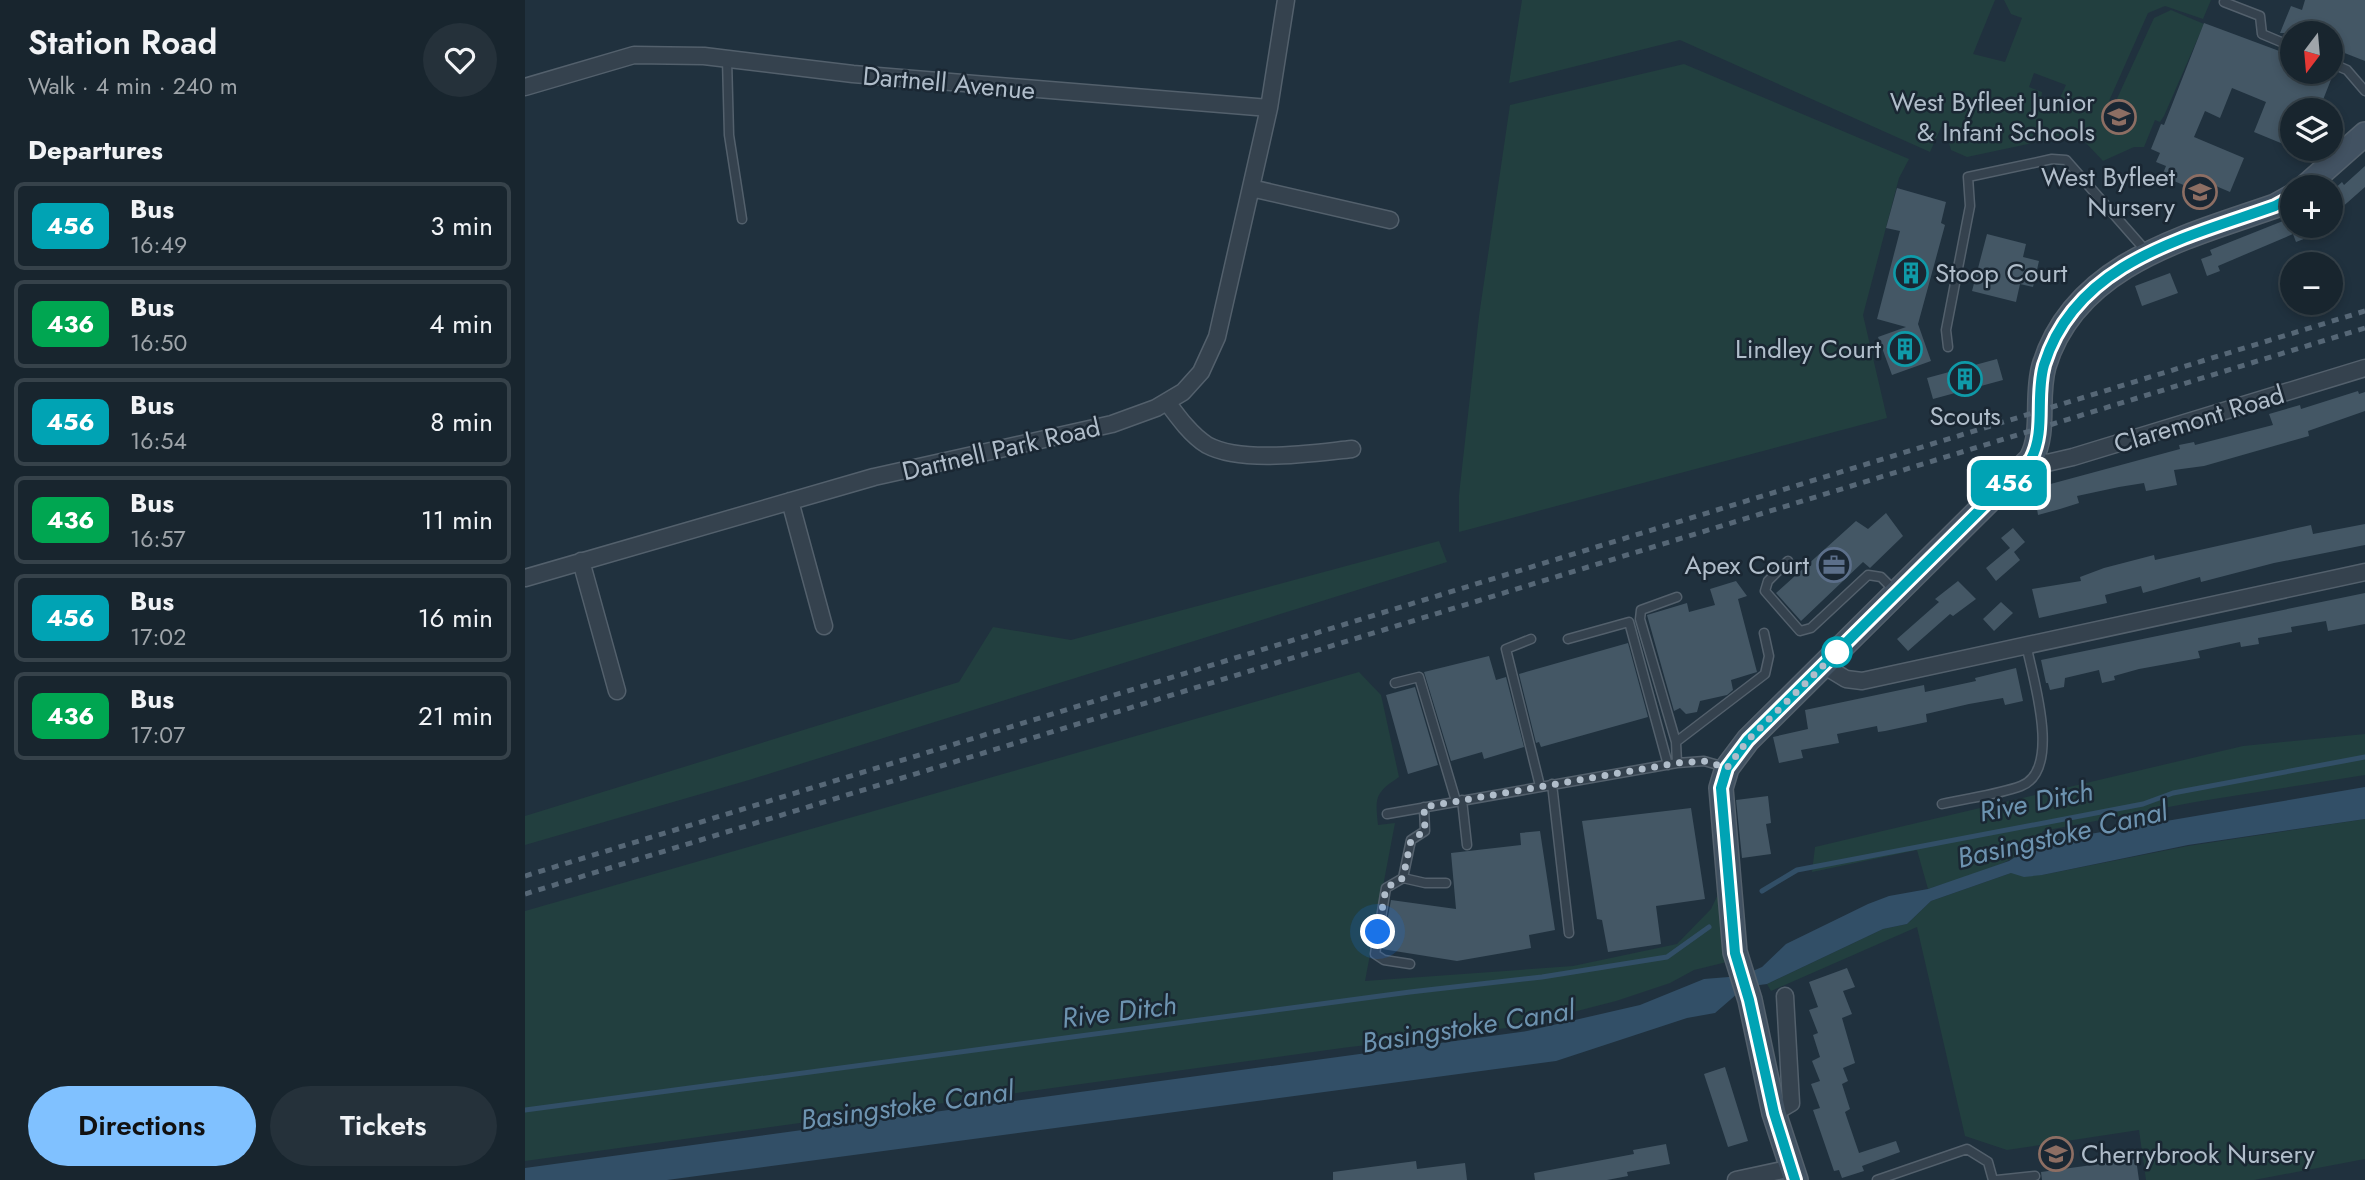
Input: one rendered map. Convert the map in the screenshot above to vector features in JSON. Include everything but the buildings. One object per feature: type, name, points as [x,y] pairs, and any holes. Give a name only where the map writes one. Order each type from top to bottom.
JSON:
[{"type":"street","points":[[1269,108],[1286,0]]},
{"type":"street","name":"Dartnell Avenue","points":[[525,87],[634,55],[727,59],[853,74],[1269,108]]},
{"type":"street","name":"Dartnell Park Road","points":[[525,578],[874,477],[1112,424],[1167,402],[1183,392],[1201,372],[1217,337],[1269,108]]},
{"type":"street","points":[[2319,175],[2365,134]]},
{"type":"street","points":[[1251,188],[1389,220]]},
{"type":"street","points":[[1736,1180],[1794,1174],[1774,1113],[1749,1000],[1735,953],[1721,798],[1727,768],[1748,740],[2031,459],[2039,436],[2038,391],[2051,344],[2060,328],[2092,288],[2148,254],[2280,203]]},
{"type":"street","name":"Claremont Road","points":[[2031,459],[2047,463],[2073,457],[2365,368]]},
{"type":"street","points":[[1167,402],[1182,423],[1208,445],[1235,453],[1296,454],[1352,449]]},
{"type":"street","points":[[790,501],[824,626]]},
{"type":"street","points":[[581,561],[617,691]]},
{"type":"street","points":[[1823,666],[1846,679],[1862,681],[2365,572]]},
{"type":"street","points":[[1774,1113],[1791,1103],[1785,996]]},
{"type":"lane","points":[[2224,2],[2260,16],[2262,34],[2280,42]]},
{"type":"lane","points":[[727,59],[729,135],[742,219]]},
{"type":"lane","points":[[2343,68],[2365,91]]},
{"type":"lane","points":[[1948,347],[1946,330],[1970,206],[1968,177],[2052,159],[2066,160],[2148,254]]},
{"type":"lane","points":[[1788,561],[1767,581],[1765,591],[1800,631],[1811,628],[1868,575],[1881,577],[1897,593]]},
{"type":"lane","points":[[1672,764],[1676,742],[1640,619],[1641,610],[1677,597]]},
{"type":"lane","points":[[1568,639],[1629,622],[1672,764]]},
{"type":"lane","points":[[1676,742],[1765,674],[1769,656],[1764,633]]},
{"type":"lane","points":[[1531,639],[1506,649],[1539,786]]},
{"type":"lane","points":[[1942,804],[2024,785],[2041,764],[2044,744],[2025,644]]},
{"type":"lane","points":[[1395,683],[1419,677],[1459,801],[1467,845]]},
{"type":"lane","points":[[1387,814],[1672,764],[1704,761],[1727,768]]},
{"type":"lane","points":[[1552,784],[1569,933]]},
{"type":"lane","points":[[1403,878],[1411,840],[1425,831],[1424,807]]},
{"type":"lane","points":[[1410,964],[1384,960],[1375,954],[1386,888],[1403,878],[1425,883],[1446,883]]},
{"type":"lane","points":[[1877,1180],[1967,1149],[1988,1162],[1995,1180],[2035,1176]]},
{"type":"green space","points":[[1522,0],[1995,0],[1973,54],[2005,62],[2022,18],[2011,14],[2004,0],[2211,0],[2203,19],[2165,6],[2148,13],[2109,101],[2115,103],[2154,18],[2171,10],[2204,24],[2164,116],[2160,122],[2155,120],[2144,147],[2134,147],[2103,161],[2086,143],[2071,135],[1967,157],[1951,150],[1943,123],[1930,152],[1680,40],[1509,83]],"holes":[[[2034,73],[2066,85],[2056,106],[2041,100],[2042,92],[2029,87]]]},
{"type":"green space","points":[[1684,64],[1909,159],[1899,178],[1863,315],[1887,418],[1459,532],[1459,495],[1479,316],[1510,105]]},
{"type":"green space","points":[[1439,541],[1447,562],[749,780],[525,845],[525,816],[959,682],[993,627],[1071,640]]},
{"type":"green space","points":[[1359,672],[1381,695],[1399,777],[1385,787],[1377,802],[1378,825],[1395,823],[1365,981],[1573,966],[1677,944],[1711,909],[1722,886],[1731,961],[1694,970],[1670,983],[1616,1001],[1515,1027],[1342,1048],[525,1161],[525,911]]},
{"type":"green space","points":[[2365,734],[2365,775],[2195,802],[2043,831],[2034,842],[2008,861],[1928,889],[1917,850],[1812,872],[1815,847],[2243,746]]},
{"type":"green space","points":[[2365,819],[2365,1159],[2254,1180],[2146,1180],[2139,1130],[2007,1150],[1965,1136],[1917,927],[1771,991],[1767,984],[1883,929],[1907,924],[1931,901],[2011,873],[2042,875],[2188,846]]},
{"type":"water","name":"Basingstoke Canal","points":[[2365,787],[2365,819],[2188,845],[2042,875],[2024,877],[2011,873],[1931,901],[1907,924],[1883,929],[1767,984],[1745,987],[1715,1013],[1687,1018],[1556,1061],[667,1180],[525,1180],[525,1168],[1527,1031],[1640,1005],[1704,979],[1741,976],[1762,967],[1786,944],[1868,904],[1889,896],[1928,889],[2009,861],[2037,843]]},
{"type":"waterway","name":"Rive Ditch","points":[[1762,891],[1797,870],[2143,804],[2173,793],[2365,757]]},
{"type":"waterway","name":"Rive Ditch","points":[[525,1110],[1410,992],[1542,977],[1667,957],[1709,927]]},
{"type":"railway","points":[[525,876],[2365,311]]},
{"type":"railway","points":[[525,894],[2365,328]]},
{"type":"bus line","name":"456","points":[[1795,1180],[1774,1113],[1749,1000],[1735,953],[1721,798],[1727,768],[1748,740],[2031,459],[2039,436],[2038,391],[2051,344],[2080,299],[2109,276],[2148,254],[2280,203]]},
{"type":"place","name":"West Byfleet Junior & Infant Schools","points":[[2119,117]]},
{"type":"place","name":"West Byfleet Nursery","points":[[2200,192]]},
{"type":"place","name":"Stoop Court","points":[[1911,273]]},
{"type":"place","name":"Lindley Court","points":[[1905,349]]},
{"type":"place","name":"Scouts","points":[[1965,379]]},
{"type":"place","name":"Apex Court","points":[[1834,565]]},
{"type":"place","name":"Cherrybrook Nursery","points":[[2056,1154]]},
{"type":"route","points":[[1378,932],[1386,888],[1403,878],[1411,840],[1425,831],[1424,807],[1677,763],[1704,761],[1727,768],[1748,740],[1839,650],[1837,652]]}]
